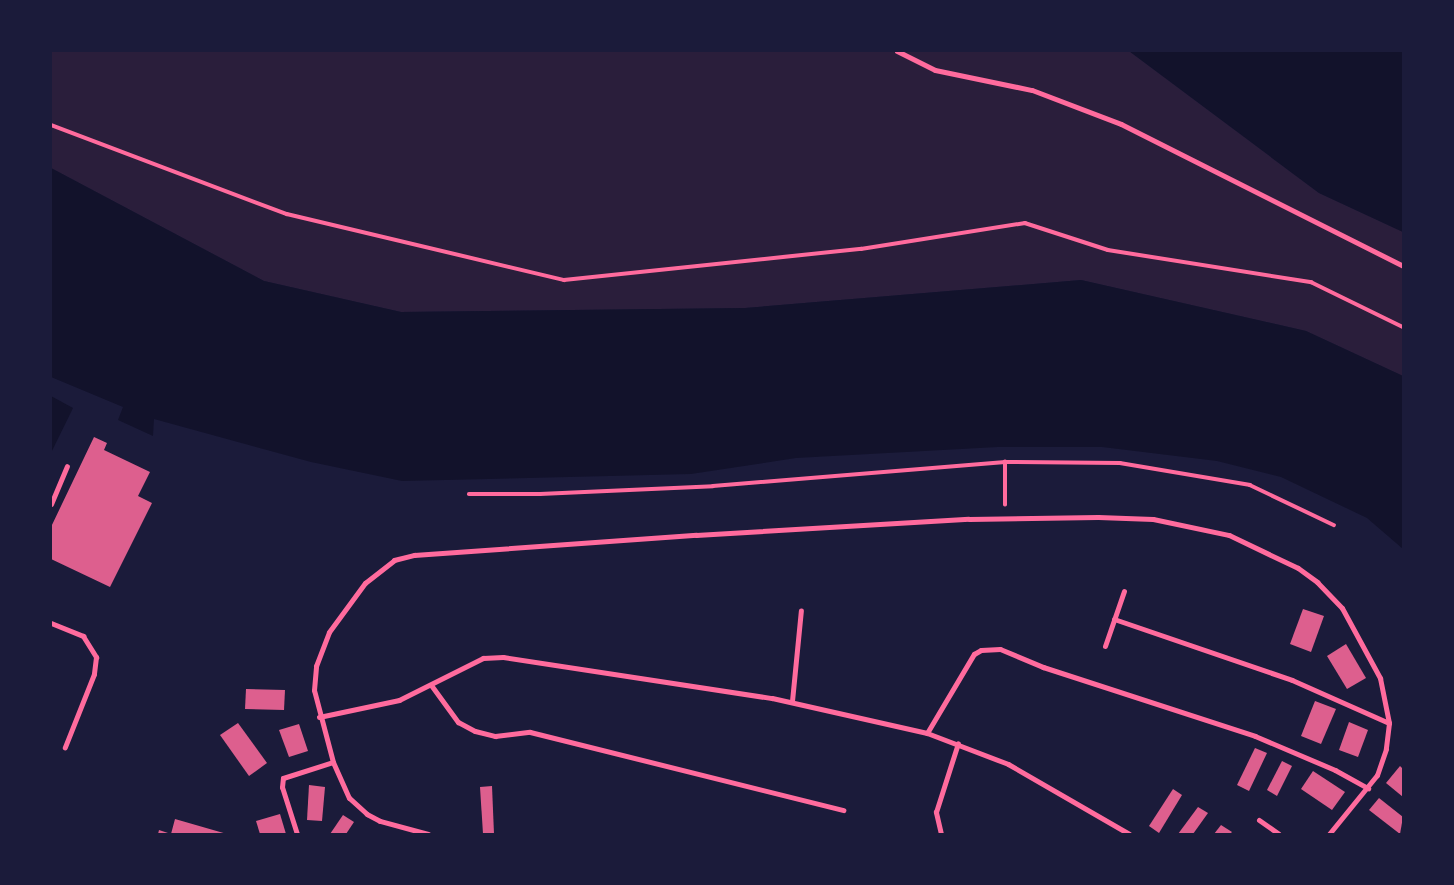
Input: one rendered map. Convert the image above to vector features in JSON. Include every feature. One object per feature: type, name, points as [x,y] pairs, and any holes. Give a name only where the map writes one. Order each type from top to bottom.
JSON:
[{"type":"lane","points":[[897,51],[935,70],[1032,90],[1121,124],[1403,266]]},
{"type":"lane","points":[[51,504],[67,466]]},
{"type":"lane","points":[[428,834],[380,821],[358,808],[343,788],[319,718],[314,679],[324,642],[365,583],[384,565],[404,557],[1005,518],[1162,520],[1229,535],[1276,555],[1317,582],[1342,608],[1380,678],[1389,723],[1382,763],[1368,788],[1329,834]]},
{"type":"lane","points":[[1105,646],[1124,591]]},
{"type":"lane","points":[[792,701],[801,610]]},
{"type":"lane","points":[[1114,619],[1292,680],[1389,723]]},
{"type":"lane","points":[[51,623],[83,636],[96,657],[94,674],[65,747]]},
{"type":"lane","points":[[927,733],[974,654],[981,650],[1000,649],[1043,667],[1255,736],[1335,770],[1368,788]]},
{"type":"lane","points":[[319,718],[399,700],[483,658],[503,657],[792,701],[927,733],[958,743],[1029,775],[1129,834]]},
{"type":"lane","points":[[431,685],[458,722],[475,731],[495,736],[530,732],[844,810]]},
{"type":"lane","points":[[941,834],[936,812],[958,743]]},
{"type":"lane","points":[[297,834],[282,787],[283,778],[332,762]]},
{"type":"lane","points":[[1259,820],[1279,834]]},
{"type":"path","points":[[51,125],[287,214],[564,280],[861,249],[1025,223],[1108,250],[1311,282],[1403,327]]},
{"type":"path","points":[[1005,462],[1005,518]]},
{"type":"path","points":[[469,494],[540,494],[713,486],[1005,462],[1120,463],[1250,485],[1334,526]]},
{"type":"shaded area","points":[[51,51],[1129,51],[1319,193],[1403,232],[1403,376],[1306,331],[1081,280],[745,308],[401,312],[264,281],[51,168]]},
{"type":"shaded area","points":[[1129,51],[1403,51],[1403,232],[1319,193]]},
{"type":"shaded area","points":[[51,168],[264,281],[401,312],[745,308],[1081,280],[1306,331],[1403,376],[1403,549],[1367,518],[1281,477],[1217,461],[1102,447],[998,447],[796,458],[691,474],[402,481],[311,462],[154,419],[153,436],[118,420],[123,407],[51,377]]},
{"type":"shaded area","points":[[51,396],[73,408],[51,453]]},
{"type":"building","points":[[94,437],[107,443],[104,450],[150,472],[138,496],[152,503],[110,587],[51,559],[51,527]]},
{"type":"building","points":[[1303,609],[1324,616],[1311,652],[1290,644]]},
{"type":"building","points":[[1346,644],[1366,678],[1347,689],[1327,656]]},
{"type":"building","points":[[246,689],[285,690],[284,710],[245,709]]},
{"type":"building","points":[[1315,701],[1336,709],[1321,744],[1301,736]]},
{"type":"building","points":[[1349,722],[1368,730],[1358,757],[1339,750]]},
{"type":"building","points":[[238,723],[267,763],[249,776],[220,735]]},
{"type":"building","points":[[299,724],[308,751],[289,757],[279,730]]},
{"type":"building","points":[[1255,748],[1267,753],[1249,791],[1237,785]]},
{"type":"building","points":[[1282,761],[1292,766],[1277,796],[1267,790]]},
{"type":"building","points":[[1400,766],[1403,769],[1403,797],[1386,783]]},
{"type":"building","points":[[1313,771],[1345,792],[1332,810],[1301,789]]},
{"type":"building","points":[[309,785],[325,787],[322,821],[307,820]]},
{"type":"building","points":[[492,786],[494,834],[483,834],[480,787]]},
{"type":"building","points":[[1173,789],[1182,795],[1159,833],[1149,826]]},
{"type":"building","points":[[1379,798],[1403,817],[1400,834],[1369,810]]},
{"type":"building","points":[[1198,807],[1208,813],[1193,834],[1178,834]]},
{"type":"building","points":[[280,814],[286,834],[260,834],[256,821]]},
{"type":"building","points":[[343,815],[354,822],[346,834],[330,834]]},
{"type":"building","points":[[175,819],[227,834],[171,834]]},
{"type":"building","points":[[1221,825],[1232,832],[1214,834]]}]
